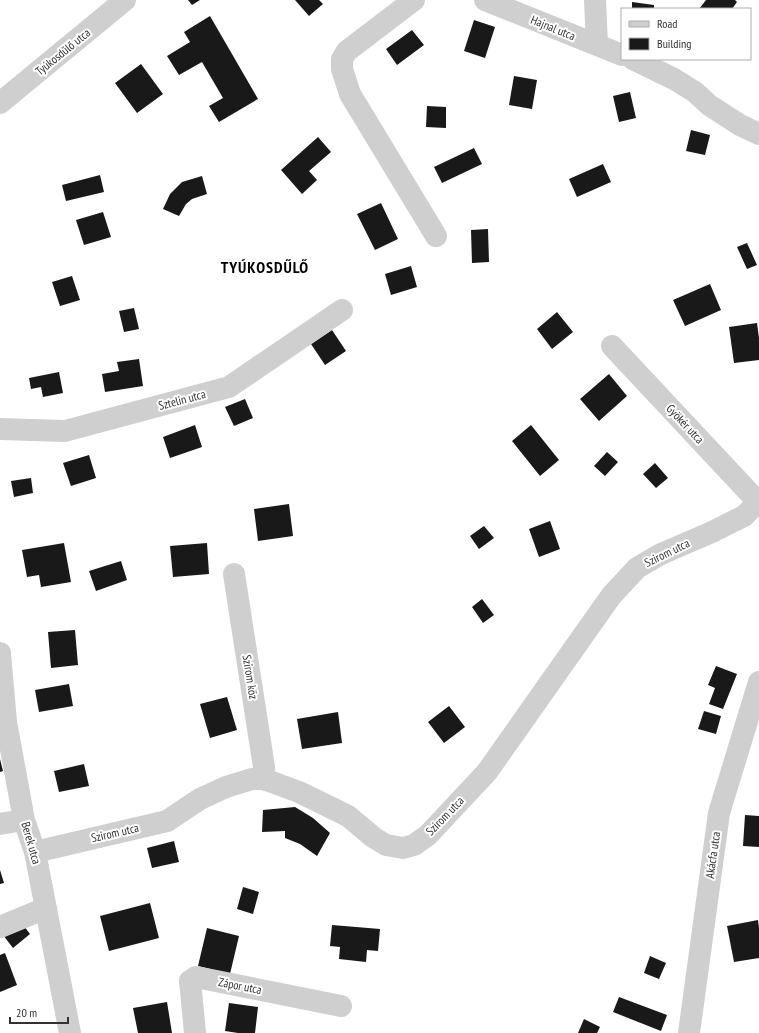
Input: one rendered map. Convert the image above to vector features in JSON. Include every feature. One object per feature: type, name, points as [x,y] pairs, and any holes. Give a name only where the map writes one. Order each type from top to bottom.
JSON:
[{"type":"street","name":"Tyúkosdűlő utca","points":[[0,103],[125,0]]},
{"type":"street","points":[[414,0],[347,51],[342,60],[342,70],[350,94],[436,236]]},
{"type":"street","name":"Hajnal utca","points":[[485,0],[621,55]]},
{"type":"street","points":[[595,0],[597,45]]},
{"type":"street","points":[[635,60],[674,79],[695,92],[709,105],[727,117],[759,134]]},
{"type":"street","name":"Sztelin utca","points":[[0,429],[65,431],[228,388],[342,310]]},
{"type":"street","name":"Gyökér utca","points":[[612,346],[758,502]]},
{"type":"street","name":"Szirom utca","points":[[35,852],[167,821],[200,799],[226,787],[252,779],[263,779],[299,792],[348,816],[373,837],[386,845],[403,848],[414,845],[428,835],[487,772],[611,596],[637,568],[661,554],[712,532],[744,516],[758,502]]},
{"type":"street","name":"Szirom köz","points":[[234,574],[264,767],[263,779]]},
{"type":"street","name":"Berek utca","points":[[0,653],[6,722],[24,820],[35,852],[70,1033]]},
{"type":"street","name":"Akácfa utca","points":[[689,1033],[719,813],[759,682]]},
{"type":"street","points":[[0,824],[24,820]]},
{"type":"street","points":[[0,927],[46,908]]},
{"type":"street","name":"Zápor utca","points":[[195,1033],[190,981],[196,977],[342,1006]]},
{"type":"building","points":[[188,0],[200,0],[192,5]]},
{"type":"building","points":[[295,0],[319,0],[323,4],[309,16]]},
{"type":"building","points":[[706,0],[735,0],[737,2],[733,8],[700,8]]},
{"type":"building","points":[[632,2],[654,5],[654,8],[632,8]]},
{"type":"building","points":[[210,16],[258,99],[219,122],[209,106],[223,98],[202,62],[179,75],[167,56],[190,42],[184,32]]},
{"type":"building","points":[[474,20],[495,27],[485,58],[464,51]]},
{"type":"building","points":[[412,30],[424,45],[397,65],[386,49]]},
{"type":"building","points":[[141,64],[163,94],[137,113],[115,83]]},
{"type":"building","points":[[514,76],[537,80],[532,109],[509,105]]},
{"type":"building","points":[[630,92],[636,118],[619,122],[613,96]]},
{"type":"building","points":[[427,106],[446,107],[446,128],[426,127]]},
{"type":"building","points":[[691,130],[710,135],[705,155],[686,151]]},
{"type":"building","points":[[318,137],[331,152],[309,171],[317,180],[302,194],[281,170]]},
{"type":"building","points":[[474,148],[482,164],[442,183],[434,167]]},
{"type":"building","points":[[603,164],[611,182],[577,197],[569,179]]},
{"type":"building","points":[[100,175],[104,192],[66,201],[62,185]]},
{"type":"building","points":[[202,176],[207,194],[192,199],[186,204],[179,216],[163,209],[170,194],[182,182]]},
{"type":"building","points":[[381,203],[398,239],[375,250],[357,214]]},
{"type":"building","points":[[103,212],[111,237],[84,245],[76,220]]},
{"type":"building","points":[[488,229],[489,262],[472,263],[471,230]]},
{"type":"building","points":[[747,243],[757,265],[747,269],[737,247]]},
{"type":"building","points":[[411,266],[417,287],[391,295],[385,274]]},
{"type":"building","points":[[72,276],[80,300],[60,306],[52,282]]},
{"type":"building","points":[[710,284],[721,310],[685,326],[673,300]]},
{"type":"building","points":[[134,308],[139,329],[124,332],[119,311]]},
{"type":"building","points":[[557,312],[573,332],[552,349],[537,329]]},
{"type":"building","points":[[757,323],[759,360],[734,363],[729,327]]},
{"type":"building","points":[[332,330],[346,351],[325,365],[311,344]]},
{"type":"building","points":[[139,359],[143,386],[105,392],[102,374],[119,371],[117,362]]},
{"type":"building","points":[[59,372],[63,393],[43,397],[41,387],[31,389],[29,378]]},
{"type":"building","points":[[609,374],[627,396],[599,421],[580,399]]},
{"type":"building","points":[[245,399],[253,418],[234,426],[225,407]]},
{"type":"building","points":[[195,425],[202,447],[170,458],[163,437]]},
{"type":"building","points":[[531,425],[559,460],[540,476],[512,441]]},
{"type":"building","points":[[607,452],[618,462],[605,476],[594,466]]},
{"type":"building","points":[[89,455],[96,478],[71,486],[63,463]]},
{"type":"building","points":[[655,463],[668,478],[656,488],[643,474]]},
{"type":"building","points":[[31,478],[33,493],[14,497],[11,481]]},
{"type":"building","points":[[289,504],[293,536],[258,541],[254,509]]},
{"type":"building","points":[[550,521],[560,549],[539,557],[529,529]]},
{"type":"building","points":[[484,526],[494,538],[479,549],[470,536]]},
{"type":"building","points":[[64,543],[71,582],[41,587],[39,575],[27,577],[22,550]]},
{"type":"building","points":[[207,543],[209,574],[173,577],[170,546]]},
{"type":"building","points":[[121,561],[127,580],[96,591],[89,571]]},
{"type":"building","points":[[482,599],[494,615],[483,623],[472,607]]},
{"type":"building","points":[[75,630],[78,665],[51,668],[48,632]]},
{"type":"building","points":[[716,666],[737,674],[723,709],[709,704],[715,688],[708,685]]},
{"type":"building","points":[[69,684],[73,706],[39,712],[35,690]]},
{"type":"building","points":[[227,697],[237,730],[210,738],[200,704]]},
{"type":"building","points":[[449,706],[465,727],[444,743],[428,722]]},
{"type":"building","points":[[704,711],[721,716],[716,734],[698,729]]},
{"type":"building","points":[[338,712],[342,743],[302,749],[297,719]]},
{"type":"building","points":[[0,759],[3,771],[0,772]]},
{"type":"building","points":[[84,764],[89,786],[59,792],[54,771]]},
{"type":"building","points":[[295,807],[313,818],[330,833],[317,856],[300,844],[285,838],[285,831],[262,832],[263,810]]},
{"type":"building","points":[[745,815],[759,816],[759,847],[743,846]]},
{"type":"building","points":[[174,841],[179,862],[152,868],[147,848]]},
{"type":"building","points":[[0,870],[4,883],[0,884]]},
{"type":"building","points":[[243,887],[259,892],[253,914],[237,909]]},
{"type":"building","points":[[150,903],[159,938],[109,951],[100,916]]},
{"type":"building","points":[[758,920],[759,958],[734,962],[727,926]]},
{"type":"building","points":[[21,922],[30,934],[13,948],[3,935]]},
{"type":"building","points":[[332,925],[380,929],[378,951],[367,950],[366,962],[339,959],[340,947],[330,946]]},
{"type":"building","points":[[207,928],[239,936],[230,974],[198,966]]},
{"type":"building","points":[[5,953],[17,985],[0,992],[0,955]]},
{"type":"building","points":[[650,956],[666,963],[659,979],[644,973]]},
{"type":"building","points":[[619,997],[667,1015],[661,1031],[613,1012]]},
{"type":"building","points":[[167,1002],[172,1033],[138,1033],[133,1008]]},
{"type":"building","points":[[229,1003],[258,1007],[255,1033],[225,1031]]},
{"type":"building","points":[[584,1019],[600,1027],[597,1033],[578,1033]]},
{"type":"district","name":"TYÚKOSDŰLŐ","points":[[265,267]]}]
